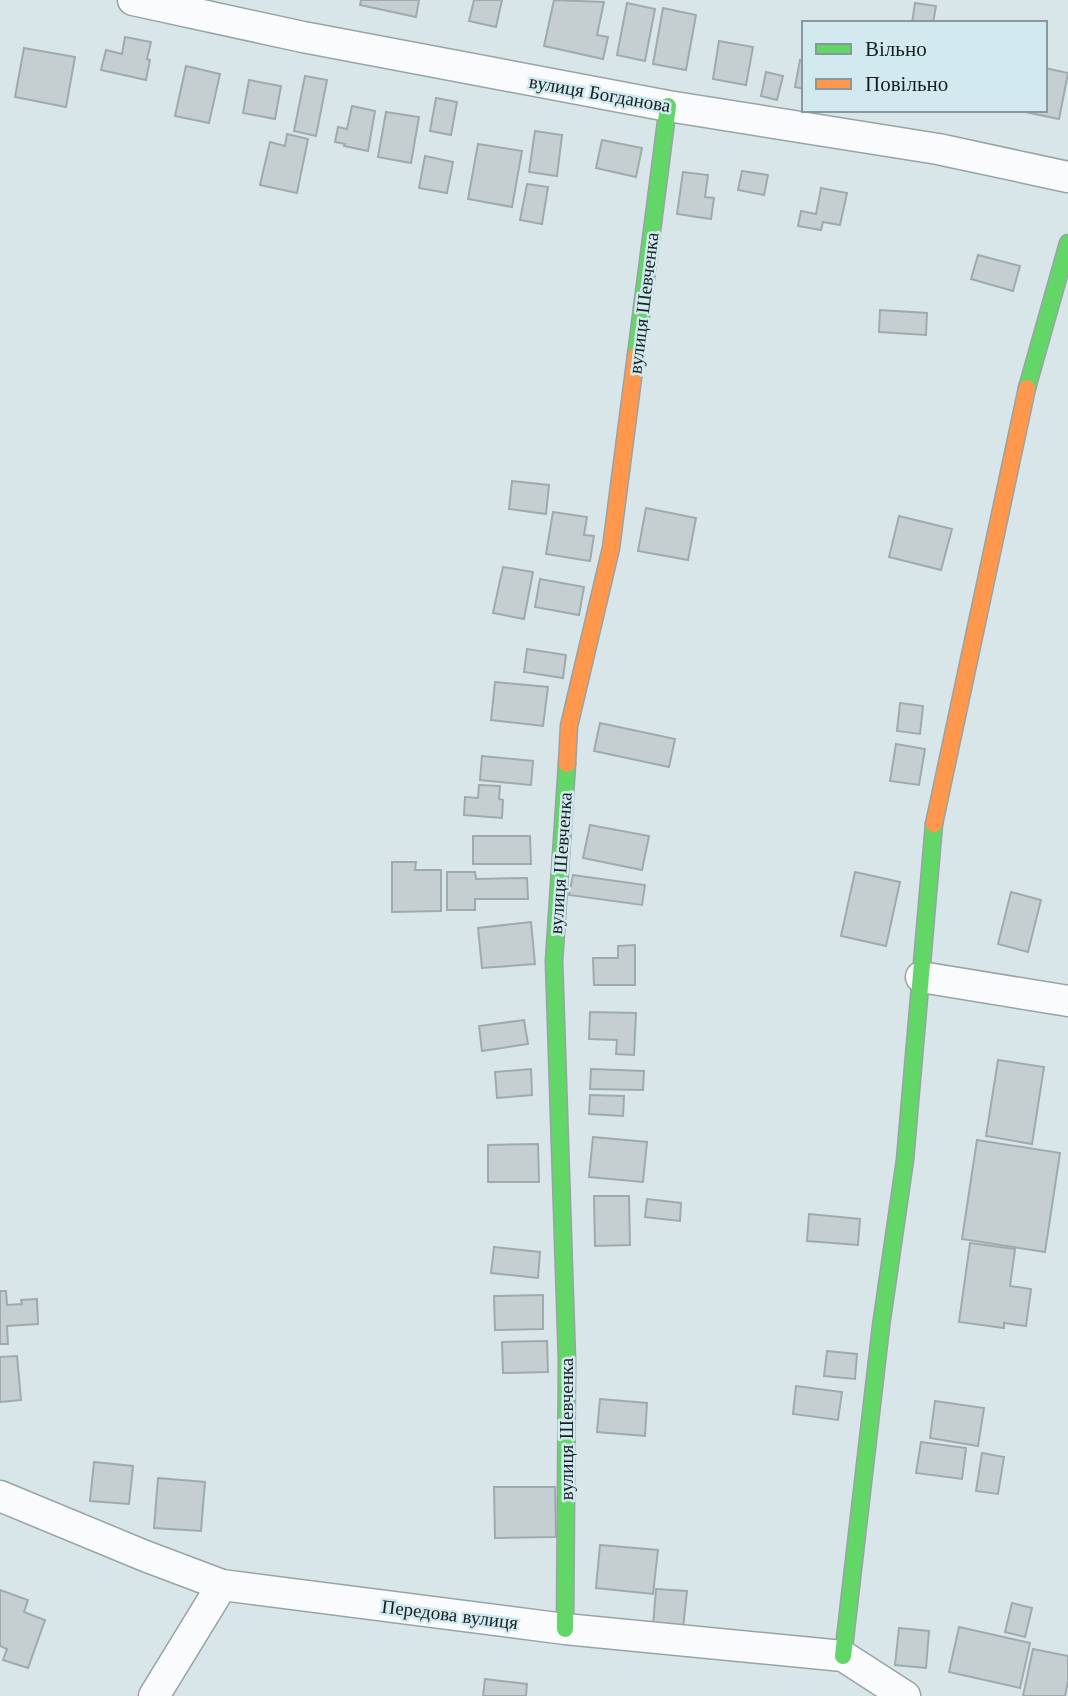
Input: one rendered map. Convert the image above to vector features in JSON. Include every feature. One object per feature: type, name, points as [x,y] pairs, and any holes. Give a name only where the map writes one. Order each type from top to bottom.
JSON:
[{"type":"street","name":"вулиця Богданова","points":[[133,0],[218,10],[668,106],[938,149],[1068,177]]},
{"type":"street","name":"вулиця Шевченка","points":[[565,1629],[567,1361],[554,961],[569,726],[611,548],[668,106]]},
{"type":"street","points":[[844,1656],[881,1326],[905,1160],[934,814],[1022,406],[1068,243]]},
{"type":"street","points":[[921,977],[1068,1001]]},
{"type":"street","name":"Передова вулиця","points":[[0,1496],[145,1556],[222,1584],[565,1629],[844,1656],[905,1696]]},
{"type":"street","points":[[154,1696],[222,1584]]},
{"type":"building","points":[[361,0],[419,0],[416,17],[360,5]]},
{"type":"building","points":[[474,0],[502,0],[496,27],[469,21]]},
{"type":"building","points":[[554,0],[604,2],[597,35],[608,37],[603,59],[544,46]]},
{"type":"building","points":[[627,3],[655,9],[645,61],[617,55]]},
{"type":"building","points":[[915,3],[936,6],[933,21],[912,21]]},
{"type":"building","points":[[663,8],[696,15],[686,70],[653,64]]},
{"type":"building","points":[[125,37],[151,42],[146,80],[101,70],[106,50],[122,54]]},
{"type":"building","points":[[719,41],[753,47],[746,85],[713,79]]},
{"type":"building","points":[[24,48],[75,57],[66,107],[15,97]]},
{"type":"building","points":[[800,60],[802,60],[802,89],[795,87]]},
{"type":"building","points":[[186,66],[220,74],[209,123],[175,116]]},
{"type":"building","points":[[1047,68],[1068,73],[1059,119],[1025,112],[1047,112]]},
{"type":"building","points":[[766,72],[783,76],[777,100],[761,96]]},
{"type":"building","points":[[305,76],[327,80],[316,136],[294,131]]},
{"type":"building","points":[[249,80],[281,86],[275,119],[243,113]]},
{"type":"building","points":[[436,98],[457,102],[451,135],[430,131]]},
{"type":"building","points":[[352,106],[375,111],[368,151],[335,142],[338,127],[347,129]]},
{"type":"building","points":[[386,112],[419,117],[411,163],[378,157]]},
{"type":"building","points":[[535,131],[562,135],[557,176],[529,172]]},
{"type":"building","points":[[287,134],[308,139],[297,193],[260,185],[270,142],[285,146]]},
{"type":"building","points":[[602,140],[642,148],[636,177],[596,168]]},
{"type":"building","points":[[478,144],[522,151],[512,207],[468,199]]},
{"type":"building","points":[[425,156],[453,162],[447,193],[419,188]]},
{"type":"building","points":[[742,171],[768,175],[764,195],[738,190]]},
{"type":"building","points":[[683,172],[708,175],[705,197],[714,198],[711,219],[677,214]]},
{"type":"building","points":[[527,184],[548,187],[542,224],[520,220]]},
{"type":"building","points":[[821,188],[847,193],[840,225],[823,222],[821,230],[798,226],[801,211],[816,214]]},
{"type":"building","points":[[978,255],[1020,266],[1013,291],[971,279]]},
{"type":"building","points":[[880,310],[927,313],[926,335],[879,332]]},
{"type":"building","points":[[512,481],[549,485],[546,514],[509,509]]},
{"type":"building","points":[[646,508],[696,518],[688,560],[638,551]]},
{"type":"building","points":[[553,512],[587,517],[584,535],[594,536],[590,561],[546,554]]},
{"type":"building","points":[[899,516],[952,529],[941,570],[889,557]]},
{"type":"building","points":[[503,567],[533,572],[524,619],[493,613]]},
{"type":"building","points":[[540,579],[584,587],[579,615],[535,607]]},
{"type":"building","points":[[527,649],[566,655],[563,678],[524,672]]},
{"type":"building","points":[[495,682],[548,687],[543,726],[491,720]]},
{"type":"building","points":[[900,703],[923,706],[920,734],[897,731]]},
{"type":"building","points":[[600,723],[675,739],[669,767],[594,751]]},
{"type":"building","points":[[896,744],[925,749],[919,785],[890,781]]},
{"type":"building","points":[[482,756],[533,761],[531,785],[480,780]]},
{"type":"building","points":[[479,785],[500,786],[499,799],[503,800],[502,818],[464,815],[465,797],[478,798]]},
{"type":"building","points":[[590,825],[649,836],[642,870],[583,858]]},
{"type":"building","points":[[473,836],[530,836],[531,864],[473,864]]},
{"type":"building","points":[[392,862],[416,862],[415,870],[441,870],[441,911],[392,912]]},
{"type":"building","points":[[447,872],[475,872],[476,879],[527,878],[528,899],[475,899],[475,910],[447,910]]},
{"type":"building","points":[[855,872],[900,882],[886,946],[841,936]]},
{"type":"building","points":[[573,875],[645,885],[642,905],[569,895]]},
{"type":"building","points":[[1011,892],[1041,900],[1028,952],[998,944]]},
{"type":"building","points":[[531,922],[535,964],[482,968],[478,928]]},
{"type":"building","points":[[635,945],[635,985],[594,985],[593,958],[618,958],[618,946]]},
{"type":"building","points":[[590,1012],[636,1013],[634,1055],[616,1054],[617,1040],[589,1039]]},
{"type":"building","points":[[524,1020],[528,1044],[482,1051],[479,1026]]},
{"type":"building","points":[[998,1060],[1044,1067],[1032,1144],[986,1136]]},
{"type":"building","points":[[531,1069],[532,1095],[497,1098],[495,1072]]},
{"type":"building","points":[[591,1069],[644,1071],[643,1090],[590,1089]]},
{"type":"building","points":[[590,1095],[624,1096],[623,1116],[589,1114]]},
{"type":"building","points":[[593,1137],[647,1142],[643,1182],[589,1177]]},
{"type":"building","points":[[977,1140],[1060,1153],[1045,1252],[962,1239]]},
{"type":"building","points":[[538,1144],[539,1182],[488,1182],[488,1145]]},
{"type":"building","points":[[594,1196],[629,1196],[630,1245],[595,1246]]},
{"type":"building","points":[[647,1199],[681,1203],[680,1221],[645,1217]]},
{"type":"building","points":[[809,1214],[860,1219],[858,1245],[807,1241]]},
{"type":"building","points":[[970,1243],[1015,1249],[1010,1286],[1031,1289],[1026,1326],[1004,1323],[1004,1328],[959,1322]]},
{"type":"building","points":[[494,1247],[540,1252],[538,1278],[491,1273]]},
{"type":"building","points":[[0,1291],[6,1291],[7,1305],[22,1304],[21,1300],[37,1299],[38,1324],[7,1326],[8,1344],[0,1344]]},
{"type":"building","points":[[543,1295],[543,1329],[495,1330],[494,1296]]},
{"type":"building","points":[[547,1341],[548,1372],[503,1373],[502,1342]]},
{"type":"building","points":[[827,1351],[857,1354],[855,1379],[824,1376]]},
{"type":"building","points":[[17,1356],[21,1400],[0,1402],[0,1357]]},
{"type":"building","points":[[796,1386],[842,1392],[838,1420],[793,1414]]},
{"type":"building","points":[[600,1399],[647,1403],[645,1436],[597,1432]]},
{"type":"building","points":[[935,1401],[984,1408],[978,1446],[930,1438]]},
{"type":"building","points":[[921,1442],[966,1448],[962,1479],[916,1473]]},
{"type":"building","points":[[982,1453],[1004,1457],[998,1494],[976,1491]]},
{"type":"building","points":[[94,1462],[133,1466],[129,1504],[90,1501]]},
{"type":"building","points":[[158,1478],[205,1482],[201,1531],[154,1528]]},
{"type":"building","points":[[494,1487],[555,1487],[556,1537],[495,1538]]},
{"type":"building","points":[[600,1545],[658,1550],[653,1594],[596,1588]]},
{"type":"building","points":[[656,1589],[687,1591],[683,1628],[653,1626]]},
{"type":"building","points":[[0,1590],[28,1600],[24,1612],[45,1620],[28,1668],[3,1660],[7,1649],[0,1646]]},
{"type":"building","points":[[1012,1603],[1032,1608],[1025,1637],[1005,1632]]},
{"type":"building","points":[[959,1627],[1030,1643],[1020,1688],[949,1672]]},
{"type":"building","points":[[899,1628],[929,1631],[926,1668],[895,1665]]},
{"type":"building","points":[[1033,1649],[1068,1656],[1065,1696],[1023,1696]]},
{"type":"building","points":[[485,1679],[527,1684],[526,1696],[483,1696]]},
{"type":"traffic: fast","points":[[636,355],[668,106]]},
{"type":"traffic: fast","points":[[1027,388],[1068,243]]},
{"type":"traffic: fast","points":[[565,1629],[567,1361],[554,961],[567,764]]},
{"type":"traffic: fast","points":[[843,1656],[881,1326],[905,1160],[934,824]]},
{"type":"traffic: slow","points":[[567,764],[569,726],[611,548],[636,355]]},
{"type":"traffic: slow","points":[[934,824],[1027,388]]}]
